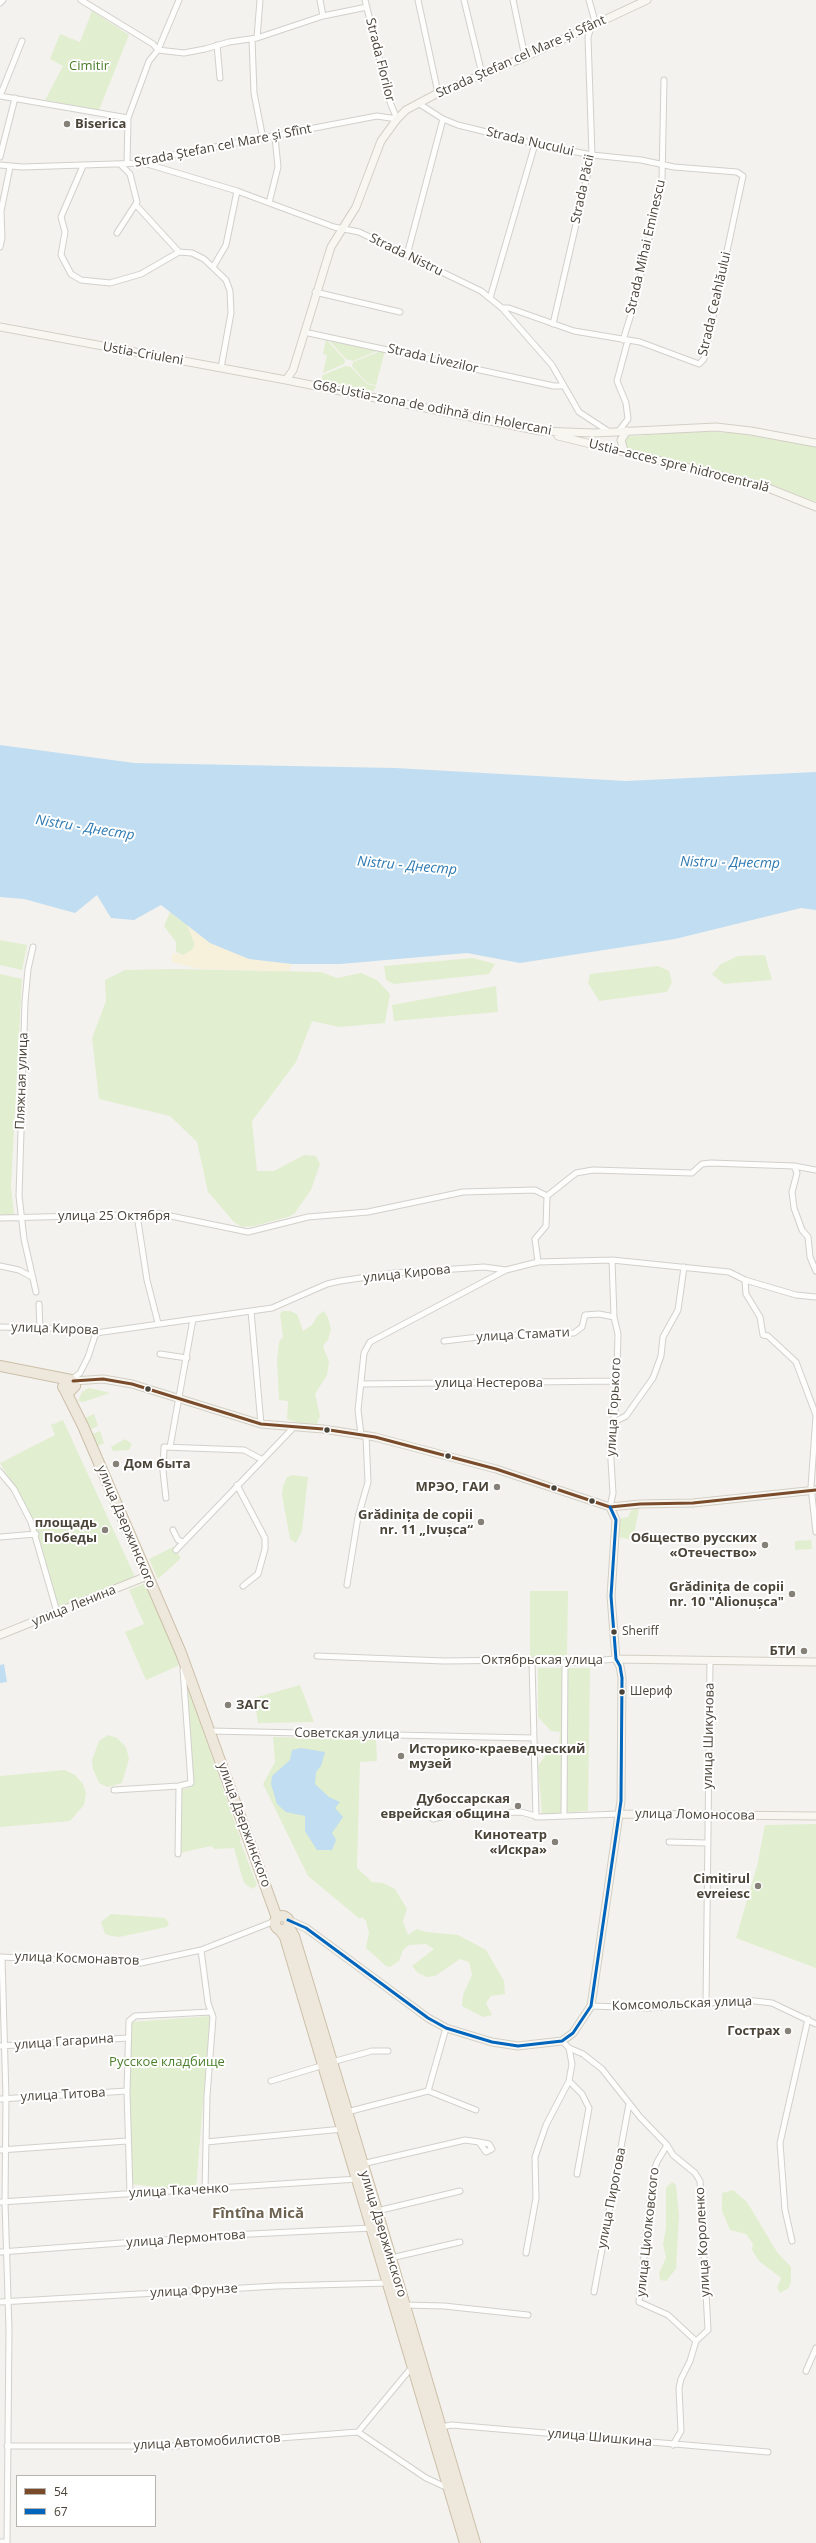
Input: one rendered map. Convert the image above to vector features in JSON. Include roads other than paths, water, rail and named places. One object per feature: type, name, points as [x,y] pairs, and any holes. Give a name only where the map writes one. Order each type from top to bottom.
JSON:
[{"type":"highway","points":[[0,1366],[56,1377],[70,1385]]},
{"type":"highway","name":"улица Дзержинского","points":[[70,1385],[71,1401],[181,1652],[280,1921],[294,1936],[328,2063],[343,2129],[372,2228],[389,2283],[401,2305],[437,2428],[475,2543]]},
{"type":"highway","name":"улица Дзержинского","points":[[328,2063],[347,2112],[391,2258],[413,2366],[437,2428],[448,2488],[465,2543]]},
{"type":"street","points":[[81,0],[153,44],[158,50],[194,52],[217,45],[255,38],[322,16],[367,7]]},
{"type":"street","points":[[117,234],[137,202],[132,181],[124,165],[128,118],[149,61],[158,50],[178,0]]},
{"type":"street","points":[[260,0],[255,38],[254,93],[263,139]]},
{"type":"street","points":[[320,0],[322,16]]},
{"type":"street","name":"Strada Florilor","points":[[365,0],[390,102],[397,119]]},
{"type":"street","points":[[418,0],[438,93]]},
{"type":"street","points":[[464,0],[482,74]]},
{"type":"street","points":[[513,0],[525,56]]},
{"type":"street","name":"Strada Păcii","points":[[553,324],[592,156],[588,37],[593,26],[589,0]]},
{"type":"street","name":"Strada Ștefan cel Mare și Sfânt","points":[[397,119],[418,103],[438,93],[593,26],[647,0]]},
{"type":"street","points":[[22,41],[0,96],[128,118]]},
{"type":"street","points":[[217,45],[220,78]]},
{"type":"street","name":"Strada Mihai Eminescu","points":[[626,340],[662,180],[664,80]]},
{"type":"street","points":[[0,157],[15,98]]},
{"type":"street","name":"Strada Nucului","points":[[418,103],[443,119],[535,144],[592,156],[641,160],[662,165],[737,172]]},
{"type":"street","name":"Strada Ștefan cel Mare și Sfînt","points":[[0,165],[10,167],[83,166],[144,163],[168,156],[275,137],[377,116],[397,119]]},
{"type":"street","points":[[286,380],[293,370],[315,292],[331,246],[362,196],[381,142],[397,119]]},
{"type":"street","points":[[407,255],[443,119]]},
{"type":"street","points":[[269,203],[278,167],[275,137]]},
{"type":"street","points":[[490,298],[535,144]]},
{"type":"street","name":"Strada Nistru","points":[[144,163],[237,191],[334,227],[359,232],[490,298],[502,308],[552,365],[579,412],[614,432]]},
{"type":"street","points":[[83,166],[61,217],[65,232],[61,255],[71,274],[81,280],[110,282],[121,281],[141,274],[179,252],[192,253],[204,259],[229,284],[231,300],[221,368]]},
{"type":"street","points":[[0,247],[2,238],[1,211],[10,167]]},
{"type":"street","name":"Strada Ceahlăului","points":[[626,340],[640,342],[699,364],[704,360],[743,176],[737,172]]},
{"type":"street","points":[[213,268],[226,245],[237,191]]},
{"type":"street","points":[[136,205],[179,252]]},
{"type":"street","points":[[315,292],[400,312]]},
{"type":"street","points":[[502,308],[509,308],[553,324],[626,340],[617,381],[626,403],[628,419],[614,432]]},
{"type":"street","name":"Ustia-Criuleni","points":[[0,327],[286,380]]},
{"type":"street","name":"Strada Livezilor","points":[[304,332],[554,386],[563,386]]},
{"type":"street","name":"G68-Ustia–zona de odihnă din Holercani","points":[[286,380],[540,431],[614,432],[727,428],[816,443]]},
{"type":"street","name":"Ustia–acces spre hidrocentrală","points":[[540,431],[763,486],[816,507]]},
{"type":"street","points":[[624,451],[621,440],[627,431]]},
{"type":"street","name":"Пляжная улица","points":[[33,947],[28,969],[25,1002],[19,1196],[32,1277],[36,1292]]},
{"type":"street","points":[[538,1262],[535,1239],[546,1226],[547,1196],[576,1173],[593,1170],[658,1170],[688,1173],[696,1171],[702,1164],[712,1163],[794,1166],[816,1170]]},
{"type":"street","points":[[794,1166],[797,1173],[792,1192],[794,1208],[802,1230],[808,1237],[810,1257],[816,1271]]},
{"type":"street","name":"улица 25 Октября","points":[[0,1218],[22,1216],[161,1214],[248,1232],[308,1217],[368,1212],[463,1192],[535,1190],[547,1196]]},
{"type":"street","points":[[137,1215],[147,1280],[158,1323]]},
{"type":"street","name":"улица Кирова","points":[[0,1327],[83,1329],[96,1333],[272,1308],[327,1284],[340,1281],[395,1273],[484,1267],[506,1270],[538,1262],[612,1260],[728,1272],[745,1280],[796,1295],[816,1297]]},
{"type":"street","name":"улица Горького","points":[[591,2006],[620,1814],[622,1678],[620,1666],[616,1659],[611,1582],[616,1520],[610,1507],[613,1487],[610,1444],[614,1422],[618,1334],[614,1317],[612,1260]]},
{"type":"street","points":[[0,1266],[18,1270],[32,1277]]},
{"type":"street","points":[[614,1422],[626,1416],[653,1378],[661,1356],[664,1337],[678,1310],[684,1267]]},
{"type":"street","points":[[347,1585],[358,1517],[368,1488],[369,1470],[364,1435],[358,1410],[364,1353],[370,1342],[506,1270]]},
{"type":"street","points":[[745,1280],[746,1294],[760,1317],[763,1335],[768,1336],[796,1362],[816,1415],[810,1487],[814,1491],[816,1532]]},
{"type":"street","points":[[39,1304],[40,1329]]},
{"type":"street","points":[[251,1311],[261,1424]]},
{"type":"street","name":"улица Стамати","points":[[444,1341],[486,1336],[574,1333],[582,1327],[586,1315],[599,1314],[614,1317]]},
{"type":"street","points":[[170,1447],[193,1319]]},
{"type":"street","points":[[70,1385],[80,1372],[88,1357],[96,1333]]},
{"type":"street","points":[[160,1354],[187,1358]]},
{"type":"street","points":[[70,1385],[84,1380],[103,1379],[132,1384],[178,1397],[261,1424],[364,1435],[496,1469],[610,1507],[640,1504],[693,1503],[814,1491]]},
{"type":"street","name":"улица Нестерова","points":[[361,1384],[616,1382]]},
{"type":"street","points":[[176,1550],[261,1459],[294,1427]]},
{"type":"street","points":[[166,1498],[163,1465],[164,1447],[244,1450],[261,1459]]},
{"type":"street","points":[[0,1472],[14,1489],[36,1534],[57,1612]]},
{"type":"street","points":[[237,1485],[265,1538],[265,1549],[258,1574],[243,1586]]},
{"type":"street","points":[[174,1530],[178,1540],[183,1542]]},
{"type":"street","points":[[0,1537],[36,1534]]},
{"type":"street","name":"улица Ленина","points":[[0,1635],[147,1576]]},
{"type":"street","name":"улица Дзержинского","points":[[179,1786],[191,1783],[181,1652]]},
{"type":"street","name":"Октябрьская улица","points":[[317,1656],[565,1663],[616,1659],[816,1662]]},
{"type":"street","name":"улица Шикунова","points":[[706,2003],[710,1661]]},
{"type":"street","points":[[532,1662],[536,1817]]},
{"type":"street","points":[[564,1816],[565,1663]]},
{"type":"street","name":"Советская улица","points":[[210,1731],[533,1738]]},
{"type":"street","points":[[114,1790],[179,1786],[178,1854]]},
{"type":"street","name":"улица Ломоносова","points":[[433,1819],[448,1814],[521,1812],[536,1817],[620,1814],[816,1816]]},
{"type":"street","points":[[669,1842],[707,1843]]},
{"type":"street","points":[[280,1921],[300,1924],[428,2018],[446,2028],[504,2044],[535,2045],[562,2041],[573,2033],[591,2006]]},
{"type":"street","name":"улица Космонавтов","points":[[1,1957],[141,1963],[202,1950],[280,1921]]},
{"type":"street","points":[[202,1950],[210,2012],[213,2018],[206,2142],[205,2191]]},
{"type":"street","points":[[0,2542],[7,2542],[8,2301],[7,2252],[2,2202],[6,2150],[3,2098],[1,1957]]},
{"type":"street","name":"Комсомольская улица","points":[[591,2006],[649,2008],[746,2000],[764,2001],[808,2019],[816,2024]]},
{"type":"street","points":[[130,2193],[126,2091],[129,2021],[135,2016],[210,2012]]},
{"type":"street","points":[[792,2241],[785,2210],[780,2143],[808,2019]]},
{"type":"street","points":[[428,2091],[446,2028]]},
{"type":"street","name":"улица Гагарина","points":[[2,2046],[128,2038]]},
{"type":"street","name":"улица Короленко","points":[[562,2041],[569,2048],[583,2054],[602,2068],[629,2104],[667,2145],[678,2160],[696,2173],[700,2181],[708,2330],[696,2341]]},
{"type":"street","points":[[526,2253],[536,2198],[535,2157],[539,2142],[569,2081],[572,2064],[569,2048]]},
{"type":"street","points":[[271,2081],[372,2051],[388,2051]]},
{"type":"street","points":[[569,2081],[582,2094],[589,2108],[577,2174]]},
{"type":"street","name":"улица Титова","points":[[3,2098],[126,2091]]},
{"type":"street","points":[[347,2112],[428,2091],[476,2110]]},
{"type":"street","name":"улица Пирогова","points":[[594,2292],[629,2104]]},
{"type":"street","points":[[206,2142],[343,2129]]},
{"type":"street","points":[[362,2164],[470,2140],[479,2142]]},
{"type":"street","points":[[0,2150],[127,2141]]},
{"type":"street","name":"улица Циолковского","points":[[667,2145],[656,2162],[653,2174],[639,2302],[668,2315],[696,2341]]},
{"type":"street","name":"улица Ткаченко","points":[[2,2202],[130,2193],[205,2191],[358,2179]]},
{"type":"street","points":[[377,2211],[460,2191]]},
{"type":"street","name":"улица Лермонтова","points":[[0,2252],[230,2235],[372,2228]]},
{"type":"street","points":[[391,2258],[460,2242]]},
{"type":"street","name":"улица Фрунзе","points":[[0,2302],[278,2286],[389,2283]]},
{"type":"street","points":[[401,2305],[444,2306],[528,2315]]},
{"type":"street","points":[[673,2445],[681,2431],[679,2388],[696,2341]]},
{"type":"street","points":[[806,2371],[816,2348]]},
{"type":"street","points":[[413,2366],[358,2432],[426,2478],[448,2488]]},
{"type":"street","name":"улица Шишкина","points":[[437,2428],[452,2425],[768,2452]]},
{"type":"street","name":"улица Автомобилистов","points":[[7,2446],[176,2446],[358,2432]]},
{"type":"water","name":"Nistru - Днестр","points":[[0,745],[134,763],[395,768],[626,781],[816,772],[816,910],[801,908],[675,939],[520,963],[467,953],[340,964],[292,964],[249,959],[210,943],[161,905],[134,920],[111,918],[97,895],[75,913],[24,899],[0,897]]},
{"type":"water","points":[[4,1664],[7,1682],[0,1683],[0,1665]]},
{"type":"water","points":[[301,1748],[325,1752],[321,1766],[316,1772],[315,1784],[329,1797],[340,1802],[335,1808],[343,1817],[332,1833],[336,1840],[332,1850],[317,1850],[305,1831],[305,1816],[286,1812],[277,1804],[271,1784],[272,1776],[290,1760],[292,1750]]},
{"type":"place","name":"Biserica","points":[[67,124]]},
{"type":"place","name":"Дом быта","points":[[116,1464]]},
{"type":"place","name":"МРЭО, ГАИ","points":[[497,1487]]},
{"type":"place","name":"Grădinița de copii nr. 11 „Ivușca“","points":[[481,1522]]},
{"type":"place","name":"площадь Победы","points":[[105,1530]]},
{"type":"place","name":"Общество русских «Отечество»","points":[[765,1545]]},
{"type":"place","name":"Grădinița de copii nr. 10 \"Alionușca\"","points":[[792,1594]]},
{"type":"place","name":"Sheriff","points":[[614,1632]]},
{"type":"place","name":"БТИ","points":[[804,1651]]},
{"type":"place","name":"Шериф","points":[[622,1692]]},
{"type":"place","name":"ЗАГС","points":[[228,1705]]},
{"type":"place","name":"Историко-краеведческий музей","points":[[401,1756]]},
{"type":"place","name":"Дубоссарская еврейская община","points":[[518,1806]]},
{"type":"place","name":"Кинотеатр «Искра»","points":[[555,1842]]},
{"type":"place","name":"Cimitirul evreiesc","points":[[758,1886]]},
{"type":"place","name":"Гострах","points":[[788,2031]]},
{"type":"district","name":"Fîntîna Mică","points":[[258,2214]]},
{"type":"park label","name":"Cimitir","points":[[89,66]]},
{"type":"park label","name":"Русское кладбище","points":[[167,2062]]}]
